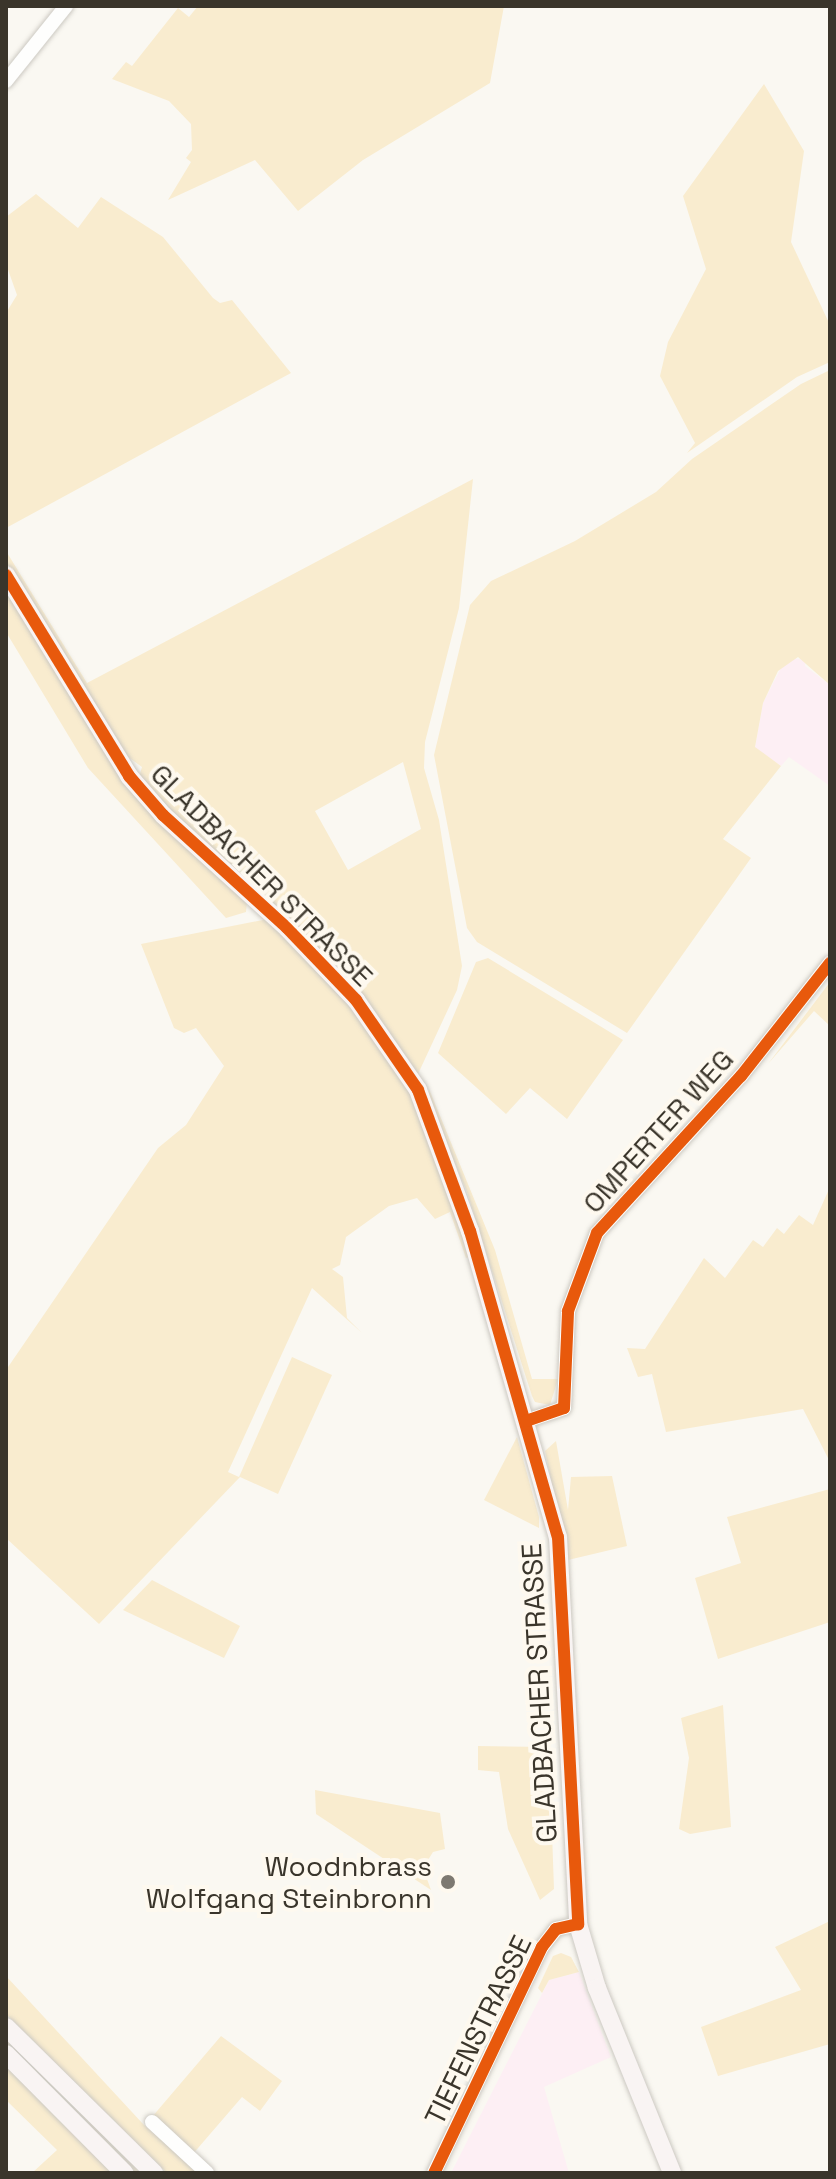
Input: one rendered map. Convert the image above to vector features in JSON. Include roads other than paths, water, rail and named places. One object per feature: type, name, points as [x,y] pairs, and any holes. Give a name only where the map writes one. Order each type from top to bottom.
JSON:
[{"type":"main road","name":"GLADBACHER STRASSE","points":[[6,575],[129,776],[163,815],[346,990],[406,1069],[445,1157],[526,1421],[560,1559],[568,1809],[578,1924],[597,1988],[672,2173]]},
{"type":"main road","points":[[6,2027],[154,2173]]},
{"type":"main road","points":[[6,2054],[124,2173]]},
{"type":"street","points":[[6,81],[66,6]]},
{"type":"street","name":"OMPERTER WEG","points":[[526,1421],[564,1408],[568,1311],[597,1233],[741,1076],[830,963]]},
{"type":"street","name":"TIEFENSTRASSE","points":[[434,2173],[542,1947],[556,1929],[578,1924]]},
{"type":"street","points":[[152,2122],[207,2173]]},
{"type":"place","name":"Woodnbrass Wolfgang Steinbronn","points":[[448,1882]]}]
